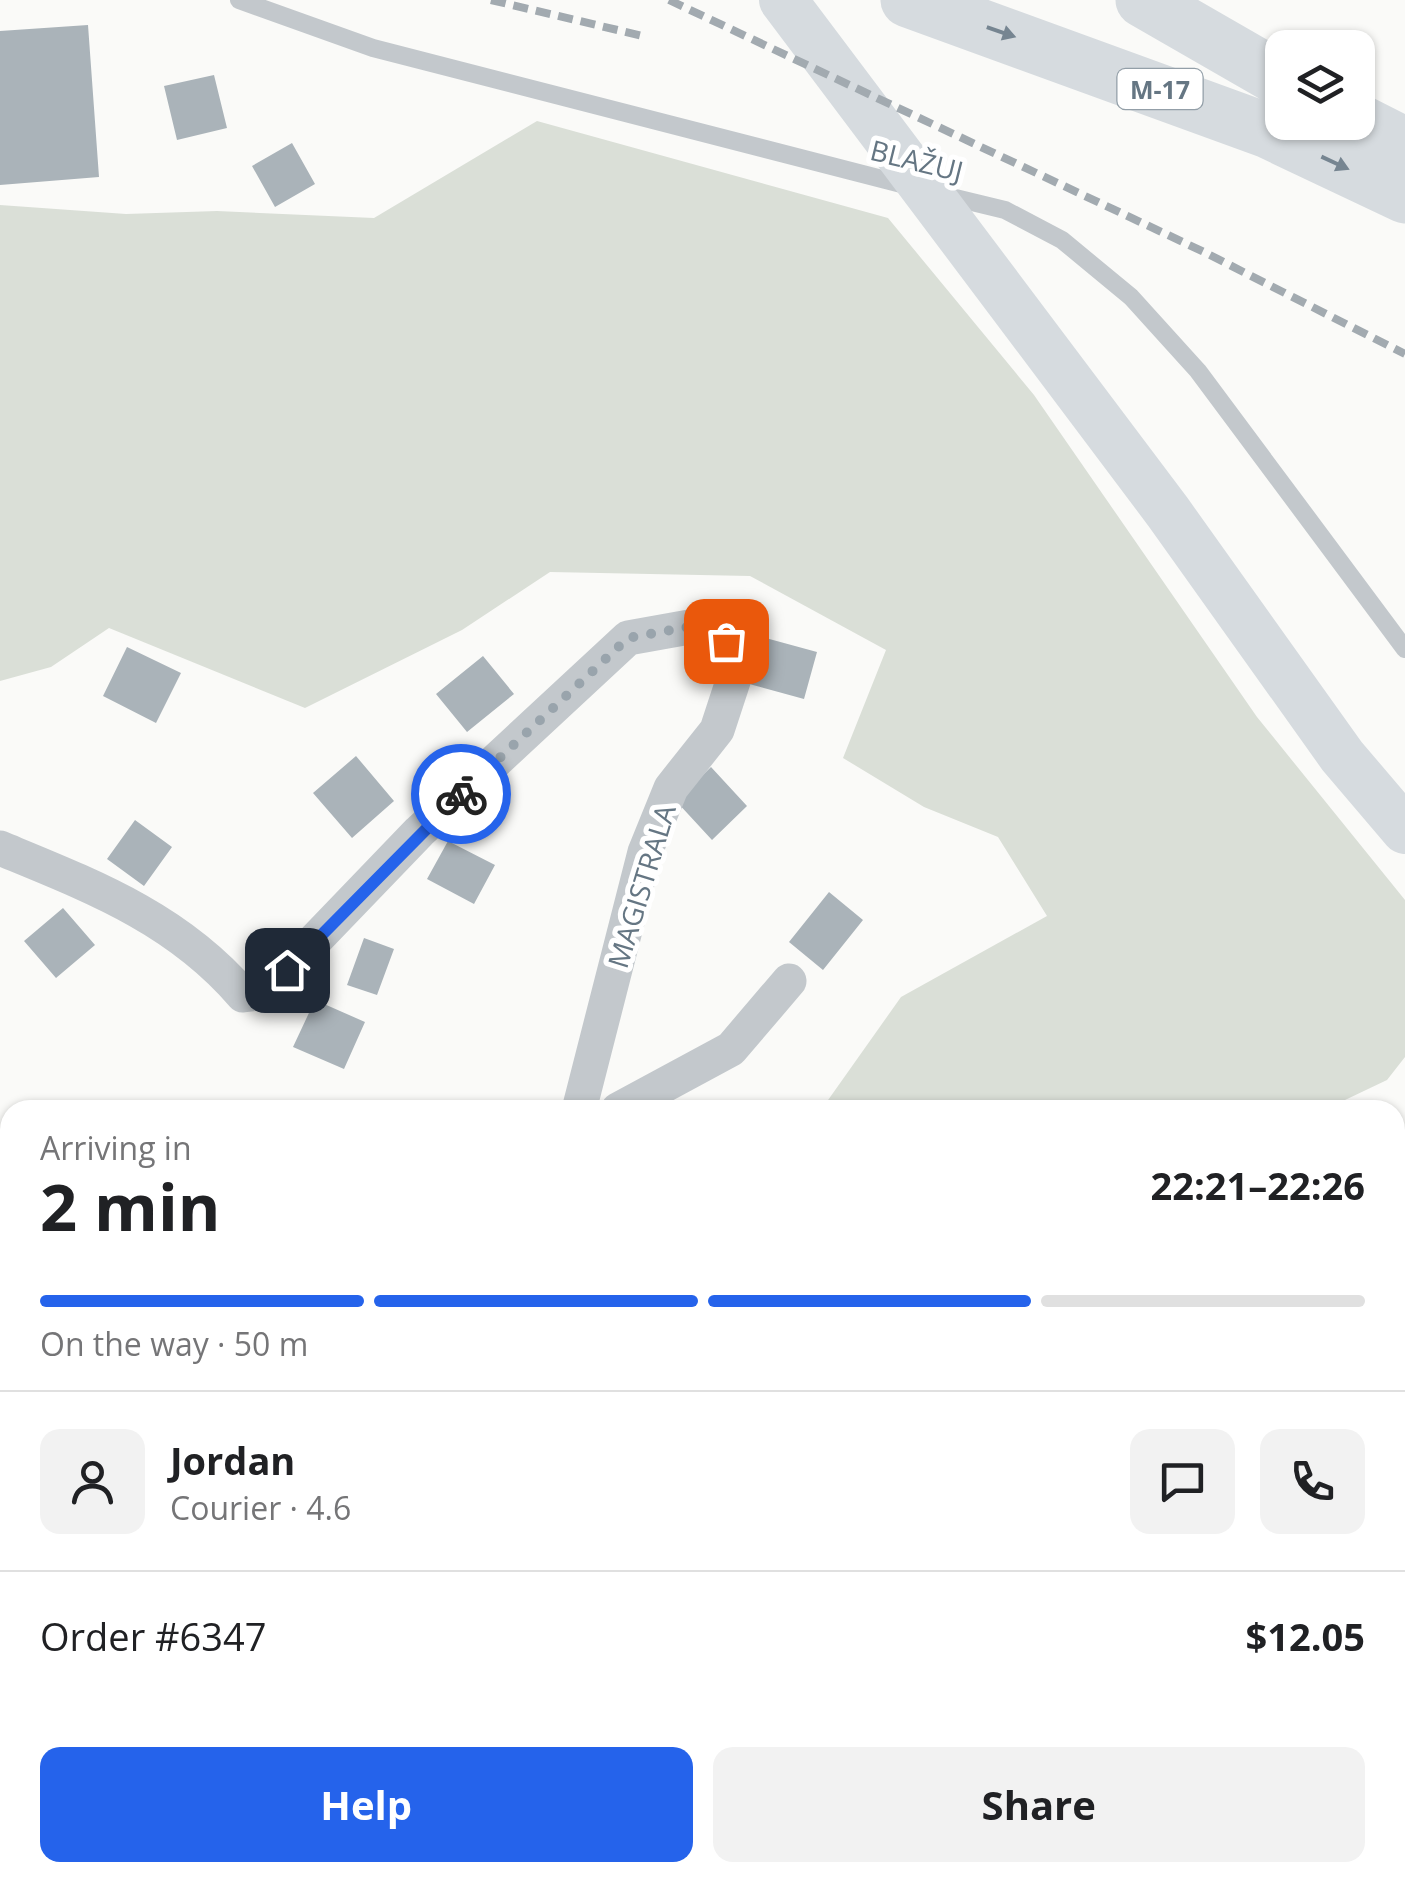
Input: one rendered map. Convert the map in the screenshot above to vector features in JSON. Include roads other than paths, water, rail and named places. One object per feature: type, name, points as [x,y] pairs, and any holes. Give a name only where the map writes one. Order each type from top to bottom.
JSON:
[{"type":"highway","name":"M-17","points":[[908,0],[1250,124],[1405,196]]},
{"type":"highway","name":"M-17","points":[[1143,0],[1188,19],[1265,69]]},
{"type":"highway","points":[[1375,130],[1405,145]]},
{"type":"main road","points":[[784,0],[991,273],[1342,756],[1405,830]]},
{"type":"street","name":"MAGISTRALA","points":[[0,848],[148,912],[184,936],[243,996],[265,992],[419,832],[628,638],[694,626],[726,641],[738,666],[717,730],[671,788],[645,852],[582,1100]]},
{"type":"street","points":[[637,1100],[731,1049],[790,981]]},
{"type":"lane","name":"BLAŽUJ","points":[[239,0],[373,48],[1005,210],[1062,240],[1132,297],[1198,371],[1405,649]]},
{"type":"railway","points":[[491,0],[647,37]]},
{"type":"railway","points":[[669,0],[1204,252],[1405,354]]}]
